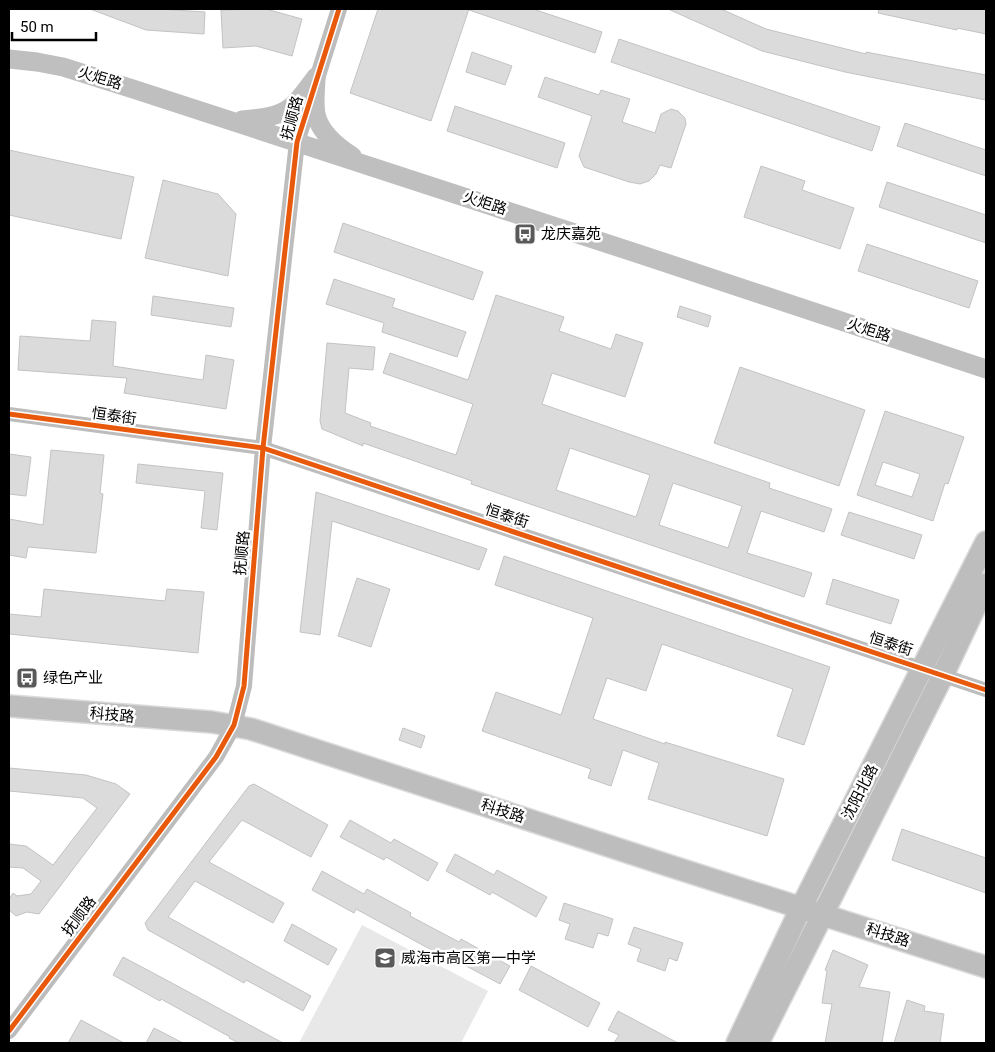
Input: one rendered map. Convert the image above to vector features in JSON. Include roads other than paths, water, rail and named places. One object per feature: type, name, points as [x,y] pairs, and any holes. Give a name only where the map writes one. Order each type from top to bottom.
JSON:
[{"type":"main road","name":"火炬路","points":[[9,59],[63,67],[636,252],[985,369]]},
{"type":"main road","points":[[232,121],[268,118],[284,112],[297,102],[316,77]]},
{"type":"main road","points":[[316,77],[316,116],[322,129],[340,148],[367,165]]},
{"type":"main road","name":"沈阳北路","points":[[737,1043],[801,908],[924,668],[986,542]]},
{"type":"main road","name":"沈阳北路","points":[[758,1043],[944,676],[986,584]]},
{"type":"main road","name":"科技路","points":[[9,706],[234,725],[251,729],[986,967]]},
{"type":"street","name":"抚顺路","points":[[9,1031],[216,757],[234,725],[244,686],[263,448],[297,142],[339,9]]},
{"type":"street","name":"恒泰街","points":[[9,414],[263,448],[986,690]]},
{"type":"place","name":"龙庆嘉苑","points":[[525,234]]},
{"type":"place","name":"绿色产业","points":[[27,678]]},
{"type":"place","name":"威海市高区第一中学","points":[[385,958]]}]
